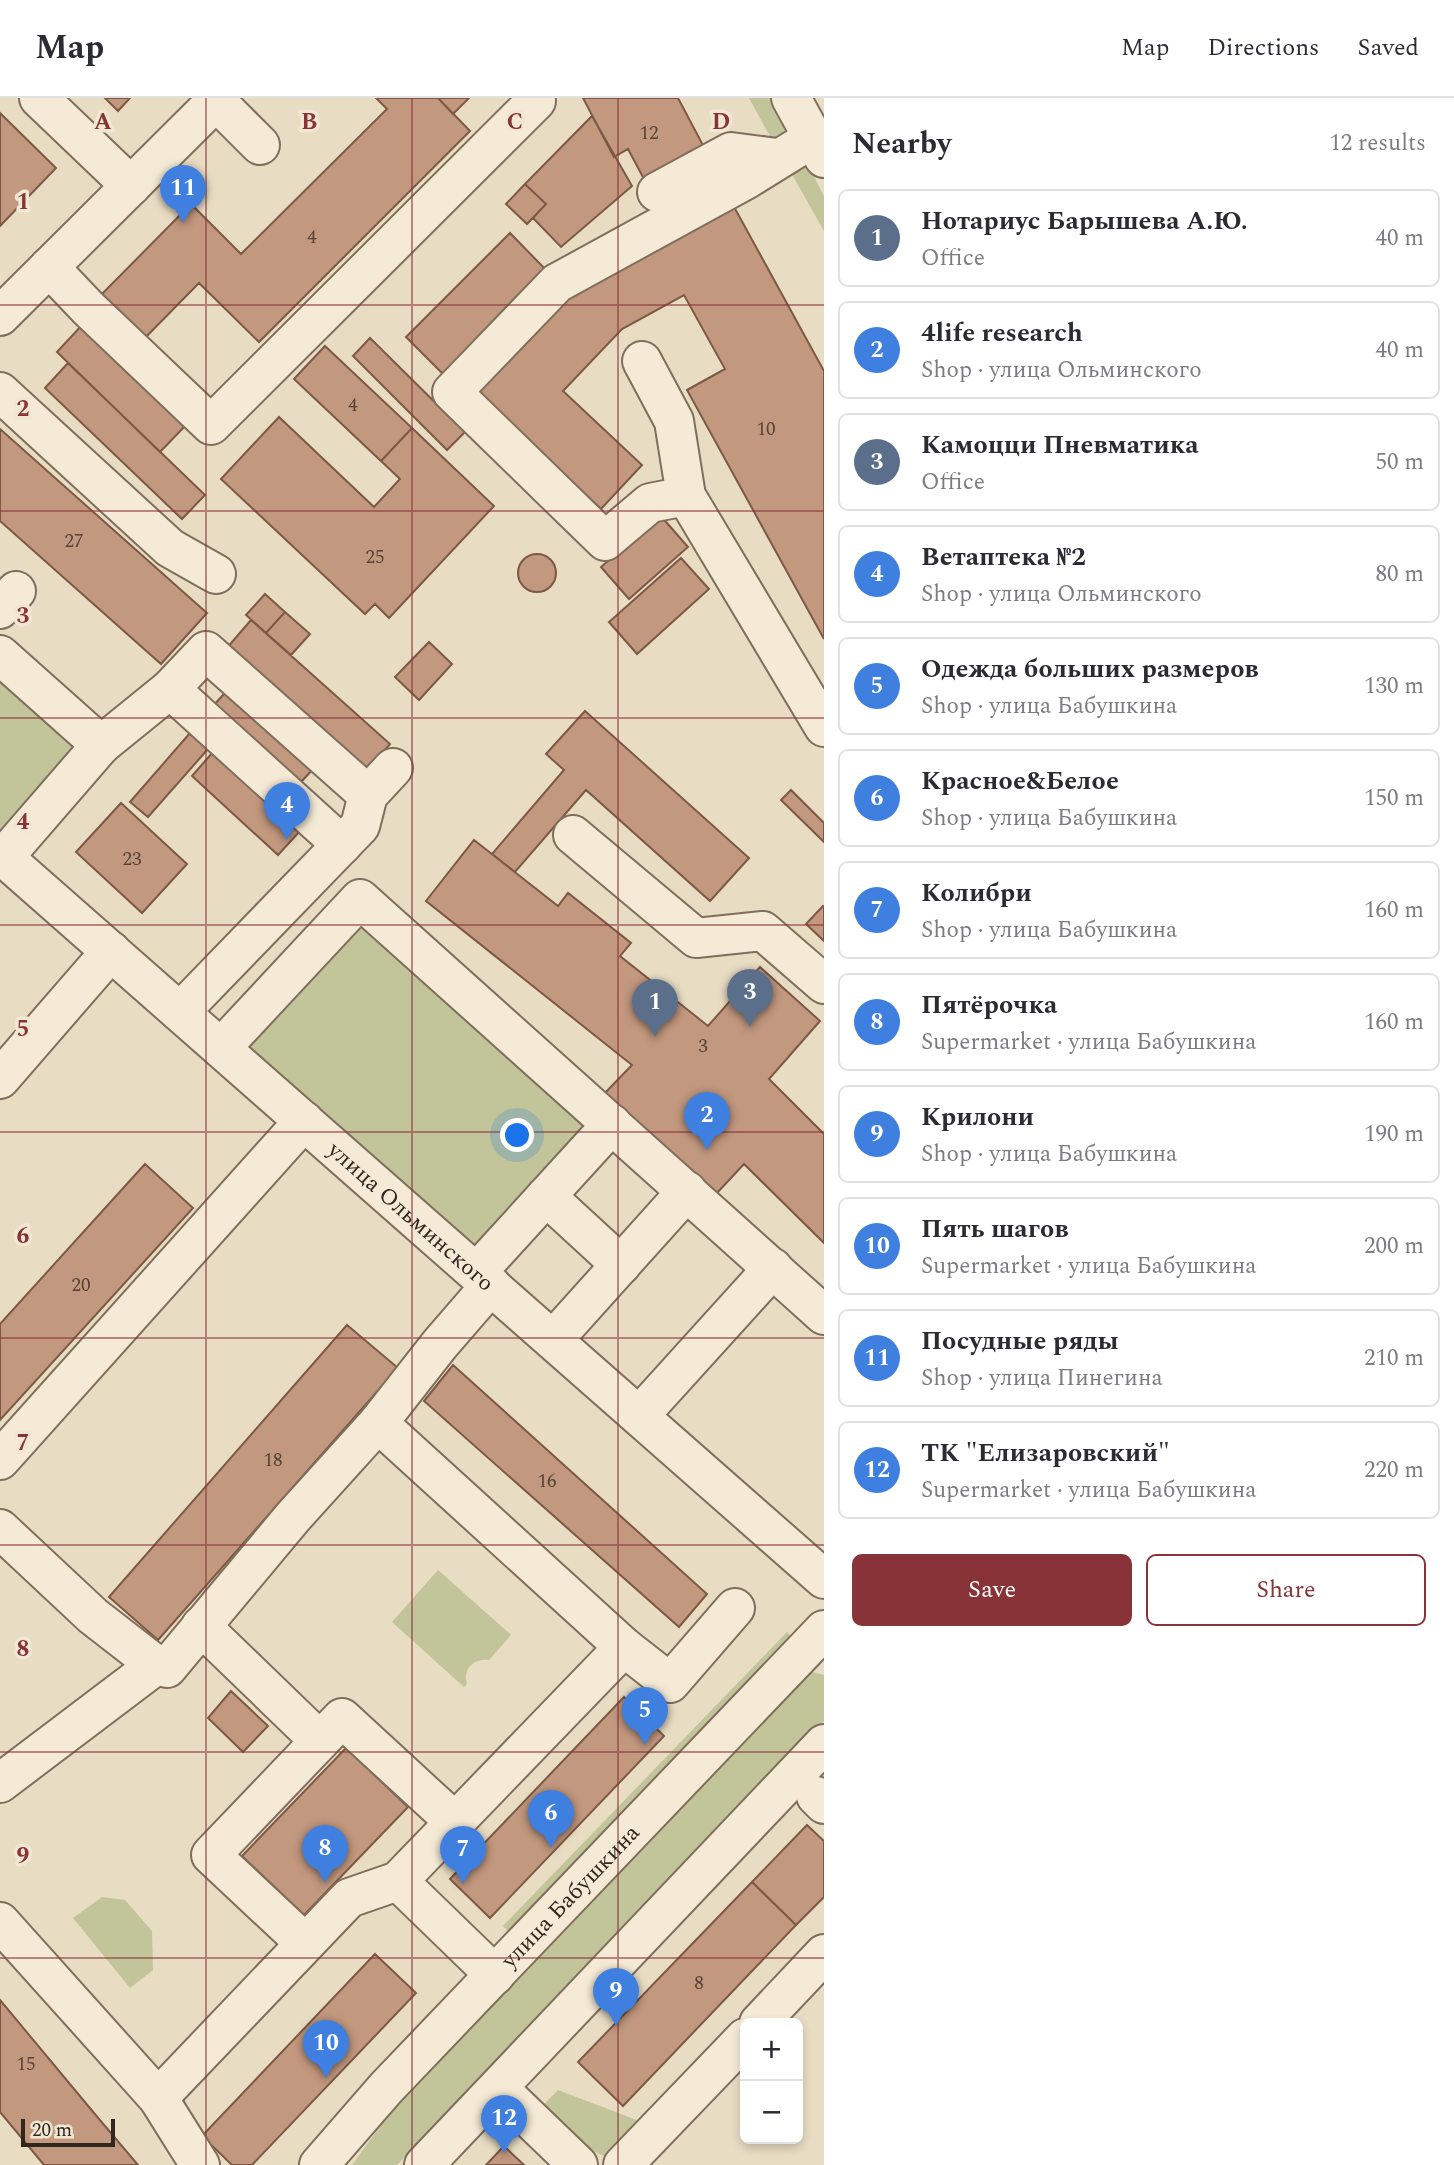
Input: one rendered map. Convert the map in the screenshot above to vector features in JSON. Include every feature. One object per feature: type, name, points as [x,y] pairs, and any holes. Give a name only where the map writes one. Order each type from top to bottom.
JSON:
[{"type":"street","points":[[39,98],[131,186]]},
{"type":"street","points":[[686,496],[650,503],[605,541],[452,392],[557,283],[747,179],[776,159],[818,148],[791,98]]},
{"type":"street","points":[[0,316],[218,99],[260,145]]},
{"type":"street","points":[[50,267],[88,308],[211,425],[536,101]]},
{"type":"street","points":[[657,192],[731,152],[776,159]]},
{"type":"street","points":[[642,361],[674,421],[686,496],[824,727]]},
{"type":"street","points":[[0,392],[170,548],[216,574]]},
{"type":"street","points":[[2,855],[101,745],[170,689],[206,651],[381,782],[360,826],[180,1012]]},
{"type":"street","points":[[0,655],[101,745]]},
{"type":"street","points":[[170,689],[342,845]]},
{"type":"street","points":[[573,835],[696,937],[763,931],[824,984]]},
{"type":"street","name":"улица Ольминского","points":[[2,855],[824,1579]]},
{"type":"street","points":[[221,1048],[360,899],[824,1315]]},
{"type":"street","points":[[0,1079],[111,951]]},
{"type":"street","points":[[0,1460],[304,1121]]},
{"type":"street","points":[[0,1529],[93,1616],[156,1665],[167,1668],[293,1517],[378,1423],[440,1344],[546,1196],[612,1124]]},
{"type":"street","points":[[553,1340],[687,1191]]},
{"type":"street","points":[[546,1196],[621,1265]]},
{"type":"street","points":[[639,1416],[773,1268]]},
{"type":"street","points":[[378,1423],[624,1647],[670,1683],[736,1608]]},
{"type":"street","points":[[201,1626],[320,1741]]},
{"type":"street","name":"улица Бабушкина","points":[[318,2165],[386,2088],[824,1630]]},
{"type":"street","points":[[158,2098],[349,1898],[398,1881],[624,1647]]},
{"type":"street","points":[[0,1783],[156,1665]]},
{"type":"street","points":[[306,1943],[211,1855],[342,1718],[455,1822]]},
{"type":"street","points":[[424,2165],[824,1744]]},
{"type":"street","points":[[398,1881],[495,1975]]},
{"type":"street","points":[[0,1922],[158,2098],[200,2165]]},
{"type":"street","points":[[764,2018],[824,1954]]},
{"type":"street","points":[[623,2165],[740,2043]]},
{"type":"street","points":[[498,2088],[578,2165]]},
{"type":"green space","points":[[749,98],[771,98],[789,130],[772,140]]},
{"type":"green space","points":[[806,161],[824,196],[824,231],[790,171]]},
{"type":"green space","points":[[0,670],[88,748],[0,836]]},
{"type":"green space","points":[[362,919],[593,1124],[479,1253],[248,1048]]},
{"type":"green space","points":[[438,1570],[511,1635],[489,1660],[470,1666],[464,1687],[392,1622]]},
{"type":"green space","points":[[787,1632],[793,1638],[511,1934],[503,1926]]},
{"type":"green space","points":[[812,1672],[824,1675],[824,1721],[397,2165],[352,2165],[400,2099],[806,1675]]},
{"type":"green space","points":[[102,1897],[125,1900],[152,1931],[153,1970],[130,1988],[73,1918]]},
{"type":"green space","points":[[558,2090],[647,2124],[613,2155],[597,2153],[576,2138],[543,2105]]},
{"type":"building","points":[[105,98],[130,98],[118,111]]},
{"type":"building","points":[[376,98],[438,98],[470,131],[259,342],[199,283],[139,344],[96,300],[191,204],[241,254],[387,109]]},
{"type":"building","points":[[438,98],[469,98],[453,114]]},
{"type":"building","points":[[583,98],[678,98],[705,149],[645,181],[628,149],[614,157]]},
{"type":"building","points":[[0,113],[56,168],[0,226]]},
{"type":"building","points":[[592,116],[632,186],[561,247],[533,218],[546,204],[525,184]]},
{"type":"building","points":[[525,184],[546,204],[527,224],[506,204]]},
{"type":"building","points":[[733,205],[824,371],[824,639],[687,390],[725,369],[684,295],[622,329],[563,391],[642,465],[601,509],[476,391],[562,299]]},
{"type":"building","points":[[510,233],[548,272],[445,376],[406,337]]},
{"type":"building","points":[[83,324],[187,424],[160,452],[57,352]]},
{"type":"building","points":[[370,338],[465,432],[447,450],[353,356]]},
{"type":"building","points":[[325,346],[412,428],[381,461],[294,379]]},
{"type":"building","points":[[68,363],[205,495],[182,519],[45,388]]},
{"type":"building","points":[[279,417],[374,507],[400,479],[381,461],[412,428],[494,506],[389,618],[375,604],[365,614],[221,479]]},
{"type":"building","points":[[0,429],[207,613],[161,664],[0,521]]},
{"type":"building","points":[[660,515],[688,547],[629,599],[601,567]]},
{"type":"building","points":[[537,554],[551,559],[556,573],[551,587],[537,592],[523,587],[518,573],[523,559]]},
{"type":"building","points":[[681,558],[709,589],[637,654],[609,622]]},
{"type":"building","points":[[265,594],[285,612],[266,633],[246,615]]},
{"type":"building","points":[[285,612],[310,634],[291,655],[266,633]]},
{"type":"building","points":[[251,620],[390,744],[365,773],[226,649]]},
{"type":"building","points":[[429,642],[452,664],[419,700],[395,677]]},
{"type":"building","points":[[233,684],[319,763],[299,784],[213,706]]},
{"type":"building","points":[[585,711],[749,858],[710,901],[586,790],[515,872],[492,854],[564,770],[546,754]]},
{"type":"building","points":[[190,733],[208,749],[148,817],[130,802]]},
{"type":"building","points":[[213,752],[300,831],[278,855],[192,776]]},
{"type":"building","points":[[791,790],[824,823],[824,842],[781,800]]},
{"type":"building","points":[[121,803],[187,864],[142,913],[76,852]]},
{"type":"building","points":[[474,840],[558,906],[568,893],[631,943],[620,956],[708,1026],[760,967],[820,1021],[769,1079],[824,1134],[824,1243],[744,1164],[716,1194],[603,1095],[632,1065],[426,901]]},
{"type":"building","points":[[824,907],[824,941],[806,924]]},
{"type":"building","points":[[145,1164],[193,1208],[0,1420],[0,1324]]},
{"type":"building","points":[[347,1325],[398,1368],[158,1640],[109,1597]]},
{"type":"building","points":[[453,1365],[707,1594],[679,1627],[424,1401]]},
{"type":"building","points":[[231,1691],[268,1726],[243,1752],[208,1718]]},
{"type":"building","points":[[624,1697],[664,1736],[490,1918],[450,1879]]},
{"type":"building","points":[[346,1748],[408,1807],[304,1915],[242,1856]]},
{"type":"building","points":[[807,1825],[824,1841],[824,1897],[796,1925],[752,1882]]},
{"type":"building","points":[[752,1882],[796,1925],[623,2106],[578,2062]]},
{"type":"building","points":[[375,1954],[416,1993],[252,2165],[232,2165],[202,2136]]},
{"type":"building","points":[[0,2000],[138,2165],[44,2165],[0,2112]]},
{"type":"building","points":[[504,2146],[524,2165],[486,2165]]},
{"type":"place","name":"Посудные ряды","points":[[183,223]]},
{"type":"place","name":"Ветаптека №2","points":[[287,840]]},
{"type":"place","name":"Камоцци Пневматика","points":[[750,1027]]},
{"type":"place","name":"Нотариус Барышева А.Ю.","points":[[655,1037]]},
{"type":"place","name":"4life research","points":[[707,1150]]},
{"type":"place","name":"Одежда больших размеров","points":[[645,1745]]},
{"type":"place","name":"Красное&Белое","points":[[551,1848]]},
{"type":"place","name":"Пятёрочка","points":[[325,1883]]},
{"type":"place","name":"Колибри","points":[[463,1884]]},
{"type":"place","name":"Крилони","points":[[616,2026]]},
{"type":"place","name":"Пять шагов","points":[[326,2078]]},
{"type":"place","name":"ТК \"Елизаровский\"","points":[[504,2153]]}]
